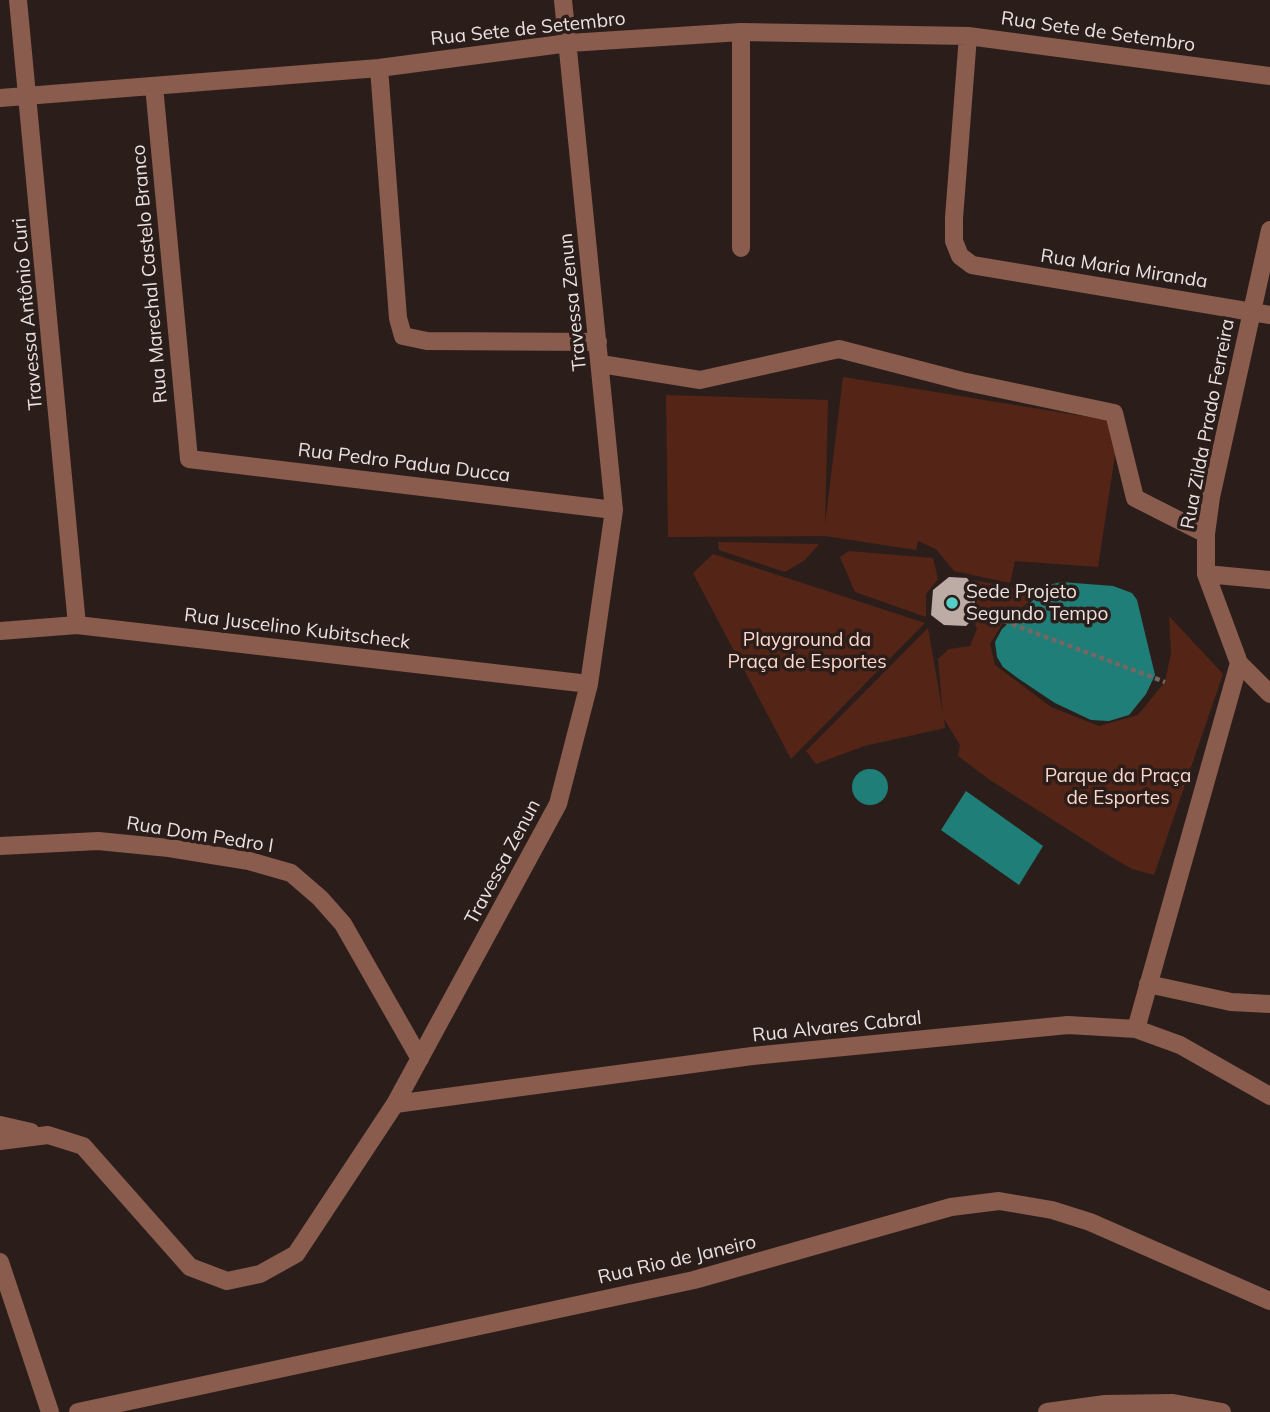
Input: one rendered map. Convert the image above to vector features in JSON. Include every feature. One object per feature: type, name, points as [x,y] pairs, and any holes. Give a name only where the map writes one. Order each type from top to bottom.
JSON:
[{"type":"street","name":"Travessa Antônio Curi","points":[[18,0],[78,625]]},
{"type":"street","name":"Travessa Zenun","points":[[0,1141],[48,1135],[83,1146],[190,1267],[226,1281],[260,1275],[296,1254],[395,1104],[558,804],[589,684],[614,510],[563,0]]},
{"type":"street","name":"Rua Sete de Setembro","points":[[0,98],[379,68],[569,43],[741,32],[968,36],[1270,76]]},
{"type":"street","points":[[741,32],[741,248]]},
{"type":"street","name":"Rua Maria Miranda","points":[[968,36],[954,241],[960,256],[972,265],[1261,313]]},
{"type":"street","points":[[379,68],[398,318],[403,336],[427,341],[598,342]]},
{"type":"street","name":"Rua Marechal Castelo Branco","points":[[154,86],[188,459]]},
{"type":"street","name":"Rua Zilda Prado Ferreira","points":[[1270,230],[1261,313],[1206,534],[1206,573],[1240,663],[1270,694]]},
{"type":"street","points":[[601,364],[700,380],[839,349],[962,381],[1114,413],[1135,498],[1206,534]]},
{"type":"street","name":"Rua Pedro Padua Ducca","points":[[188,459],[614,510]]},
{"type":"street","points":[[1206,573],[1270,580]]},
{"type":"street","name":"Rua Juscelino Kubitscheck","points":[[0,631],[78,625],[589,684]]},
{"type":"street","points":[[1136,1030],[1240,663]]},
{"type":"street","name":"Rua Dom Pedro I","points":[[0,846],[110,842],[249,861],[291,873],[320,898],[343,924],[420,1059]]},
{"type":"street","points":[[1148,984],[1231,1002],[1270,1004]]},
{"type":"street","name":"Rua Alvares Cabral","points":[[395,1104],[752,1056],[1068,1026],[1136,1030],[1180,1045],[1270,1096]]},
{"type":"street","points":[[0,1125],[48,1135]]},
{"type":"street","name":"Rua Rio de Janeiro","points":[[78,1412],[694,1280],[951,1207],[999,1201],[1052,1210],[1090,1222],[1270,1301]]},
{"type":"street","points":[[0,1262],[50,1412]]},
{"type":"street","points":[[1047,1412],[1105,1404],[1173,1403],[1222,1412]]},
{"type":"path","points":[[1004,621],[1165,682]]},
{"type":"green space","points":[[843,377],[1120,422],[1098,567],[1015,561],[1010,583],[954,571],[936,549],[918,541],[916,550],[825,536],[668,537],[666,395],[828,400],[825,525]]},
{"type":"green space","points":[[718,542],[819,544],[805,560],[785,572],[719,550]]},
{"type":"green space","points":[[849,551],[933,558],[938,579],[926,594],[926,617],[855,592],[840,557]]},
{"type":"green space","name":"Playground da Praça de Esportes","points":[[713,554],[925,623],[791,759],[693,573]]},
{"type":"green space","name":"Parque da Praça de Esportes","points":[[972,580],[1011,587],[1024,594],[1029,602],[1004,621],[990,644],[995,665],[1051,707],[1099,726],[1138,715],[1165,682],[1171,653],[1169,616],[1223,674],[1154,875],[1132,869],[1113,858],[990,780],[958,756],[960,745],[944,719],[945,728],[864,746],[816,764],[806,751],[928,628],[943,714],[938,659],[949,649],[970,646],[977,629],[973,619],[979,591]]},
{"type":"water","points":[[1061,582],[1113,586],[1132,593],[1137,600],[1155,675],[1146,694],[1129,715],[1109,721],[1091,720],[1055,703],[1019,679],[1003,667],[997,657],[995,642],[1002,629],[1049,585]]},
{"type":"water","points":[[870,769],[883,774],[888,787],[883,800],[870,805],[857,800],[852,787],[857,774]]},
{"type":"water","points":[[966,791],[1043,846],[1019,885],[941,830]]},
{"type":"building","name":"Sede Projeto Segundo Tempo","points":[[949,577],[967,578],[974,588],[973,619],[966,626],[944,625],[931,615],[933,590]]},
{"type":"place","name":"Sede Projeto Segundo Tempo","points":[[952,603]]}]
